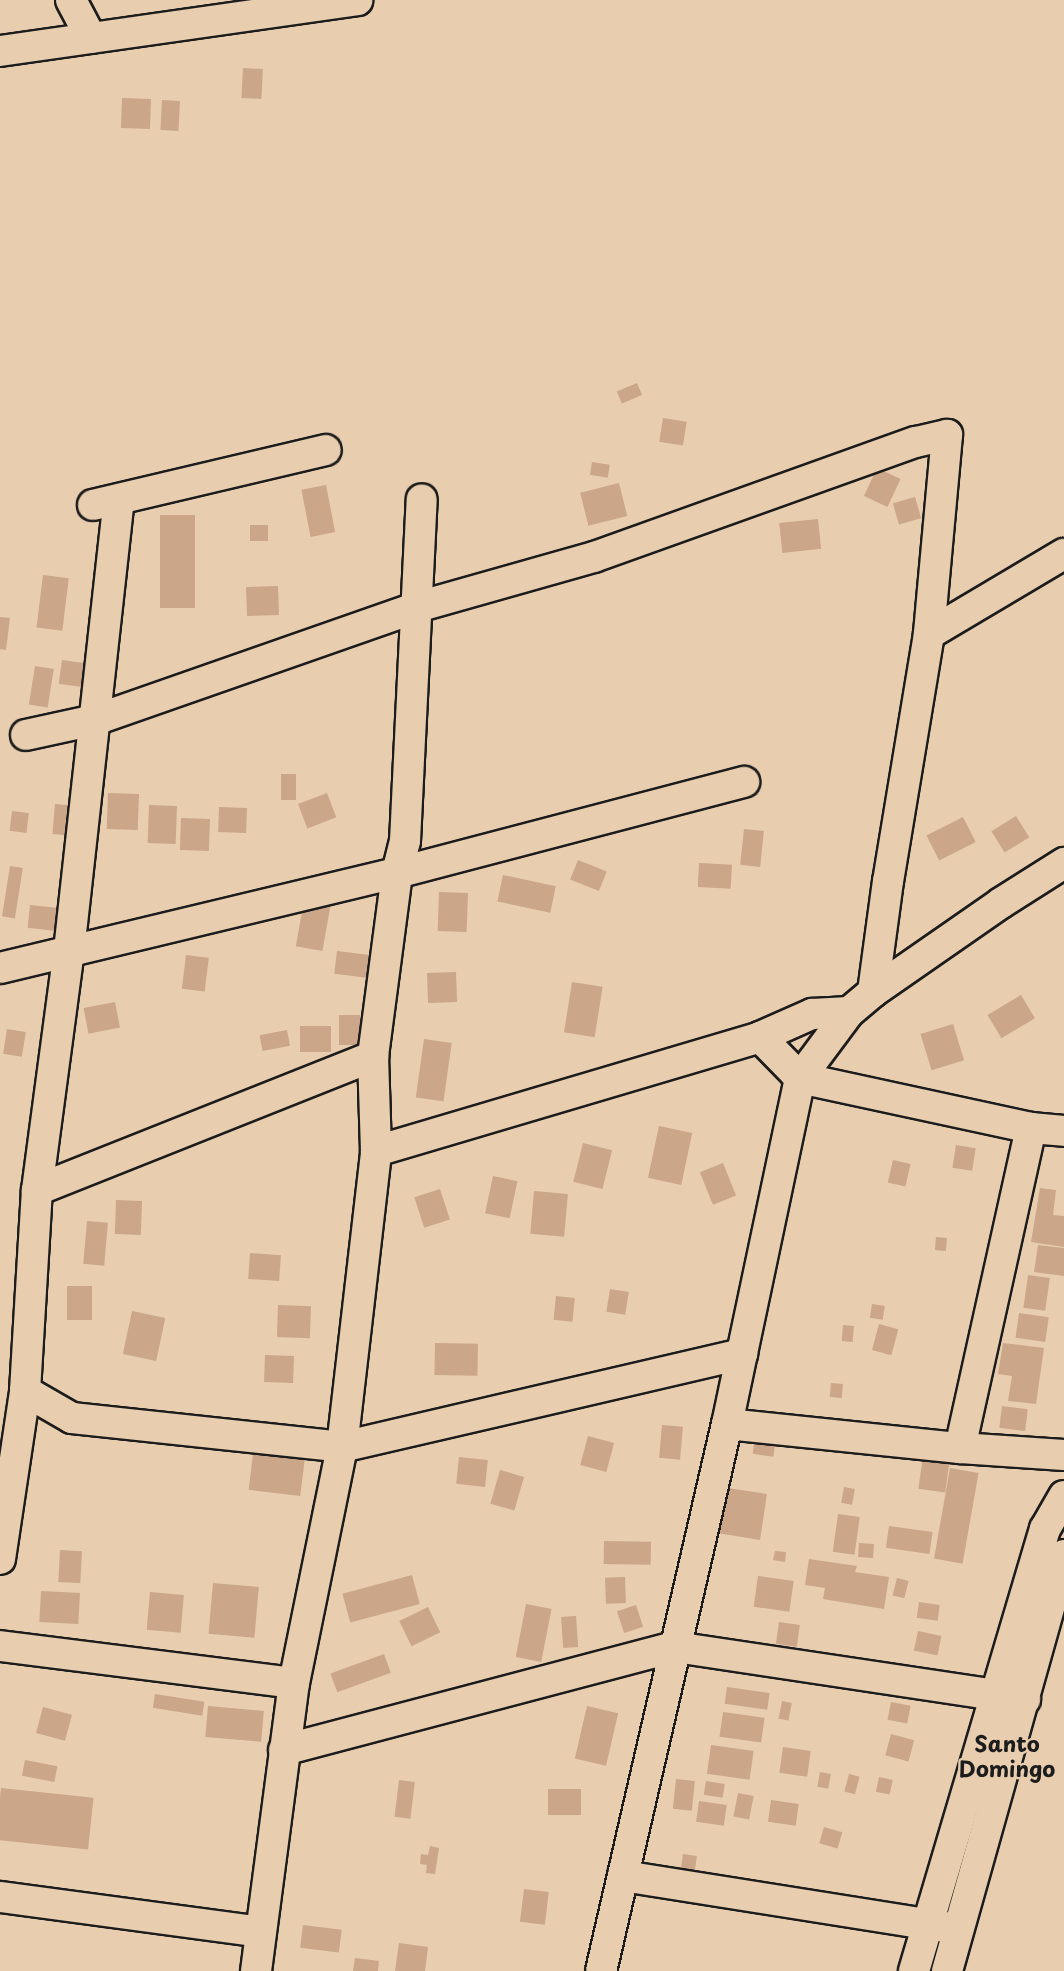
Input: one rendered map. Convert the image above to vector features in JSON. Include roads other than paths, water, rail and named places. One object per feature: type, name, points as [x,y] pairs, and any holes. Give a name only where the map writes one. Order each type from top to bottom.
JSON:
[{"type":"street","points":[[71,0],[90,38]]},
{"type":"street","points":[[0,51],[357,0]]},
{"type":"street","points":[[26,735],[95,720],[417,608],[594,557],[916,442],[947,435],[929,634],[888,881],[873,992]]},
{"type":"street","points":[[0,1559],[25,1391],[13,1348],[69,951],[95,720],[106,503],[326,450]]},
{"type":"street","points":[[256,1971],[294,1683],[342,1447],[376,1151],[373,1056],[397,873],[405,841],[422,499]]},
{"type":"street","points":[[929,634],[1064,554]]},
{"type":"street","points":[[0,968],[397,873],[744,782]]},
{"type":"street","points":[[601,1971],[727,1424],[800,1078],[849,1012],[873,992],[1001,903],[1064,863]]},
{"type":"street","points":[[376,1151],[760,1037],[812,1014],[849,1012]]},
{"type":"street","points":[[760,1037],[800,1078],[1031,1128],[1064,1131]]},
{"type":"street","points":[[37,1190],[373,1056]]},
{"type":"street","points":[[960,1448],[1031,1128]]},
{"type":"street","points":[[25,1391],[72,1418],[342,1447],[742,1354]]},
{"type":"street","points":[[727,1424],[960,1448],[1064,1455]]},
{"type":"street","points":[[914,1971],[1045,1529],[1064,1496]]},
{"type":"street","points":[[947,1971],[1064,1555]]},
{"type":"street","points":[[0,1646],[294,1683]]},
{"type":"street","points":[[284,1750],[675,1647],[1024,1699]]},
{"type":"street","points":[[623,1876],[928,1922],[958,1930]]},
{"type":"street","points":[[0,1897],[261,1932]]},
{"type":"district","name":"Santo Domingo","points":[[1007,1754]]}]
